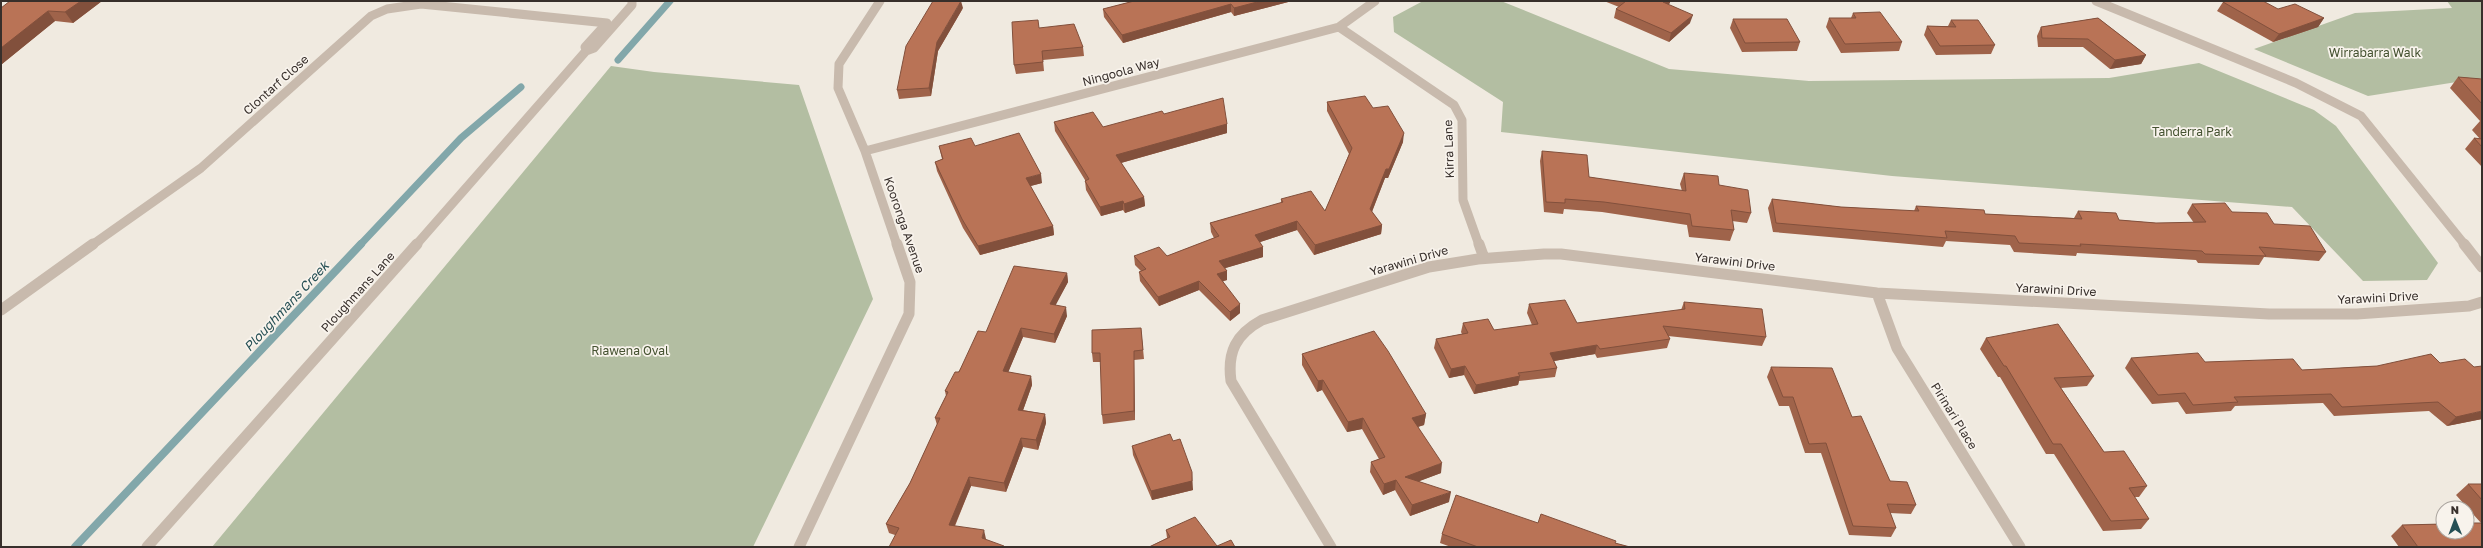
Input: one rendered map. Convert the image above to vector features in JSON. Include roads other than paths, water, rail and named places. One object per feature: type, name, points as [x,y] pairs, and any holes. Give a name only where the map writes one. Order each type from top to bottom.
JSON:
[{"type":"street","name":"Ploughmans Lane","points":[[147,547],[506,146],[586,51],[594,48],[632,5],[631,1],[624,4],[585,47],[586,51]]},
{"type":"street","name":"Kooronga Avenue","points":[[799,547],[909,314],[910,282],[865,151],[838,88],[839,64],[880,1]]},
{"type":"street","name":"Ningoola Way","points":[[865,151],[1339,27],[1375,1]]},
{"type":"street","points":[[2096,1],[2296,83],[2343,104],[2362,116],[2482,266]]},
{"type":"street","name":"Clontarf Close","points":[[1,310],[200,168],[371,16],[387,9],[421,4],[607,23]]},
{"type":"street","name":"Kirra Lane","points":[[1339,27],[1445,98],[1459,112],[1462,120],[1463,200],[1484,258]]},
{"type":"street","name":"Yarawini Drive","points":[[1331,547],[1231,381],[1228,368],[1231,350],[1239,336],[1247,327],[1262,320],[1429,267],[1484,258],[1540,254],[1580,256],[1877,293],[2269,314],[2357,314],[2469,306],[2482,302]]},
{"type":"street","name":"Pirinari Place","points":[[1877,293],[1897,348],[2020,547]]},
{"type":"waterway","name":"Ploughmans Creek","points":[[618,60],[670,1]]},
{"type":"waterway","name":"Ploughmans Creek","points":[[360,245],[461,138],[521,87]]},
{"type":"waterway","name":"Ploughmans Creek","points":[[75,547],[361,244]]},
{"type":"park label","name":"Wirrabarra Walk","points":[[2375,53]]},
{"type":"park label","name":"Tanderra Park","points":[[2192,132]]},
{"type":"park label","name":"Riawena Oval","points":[[630,351]]}]
